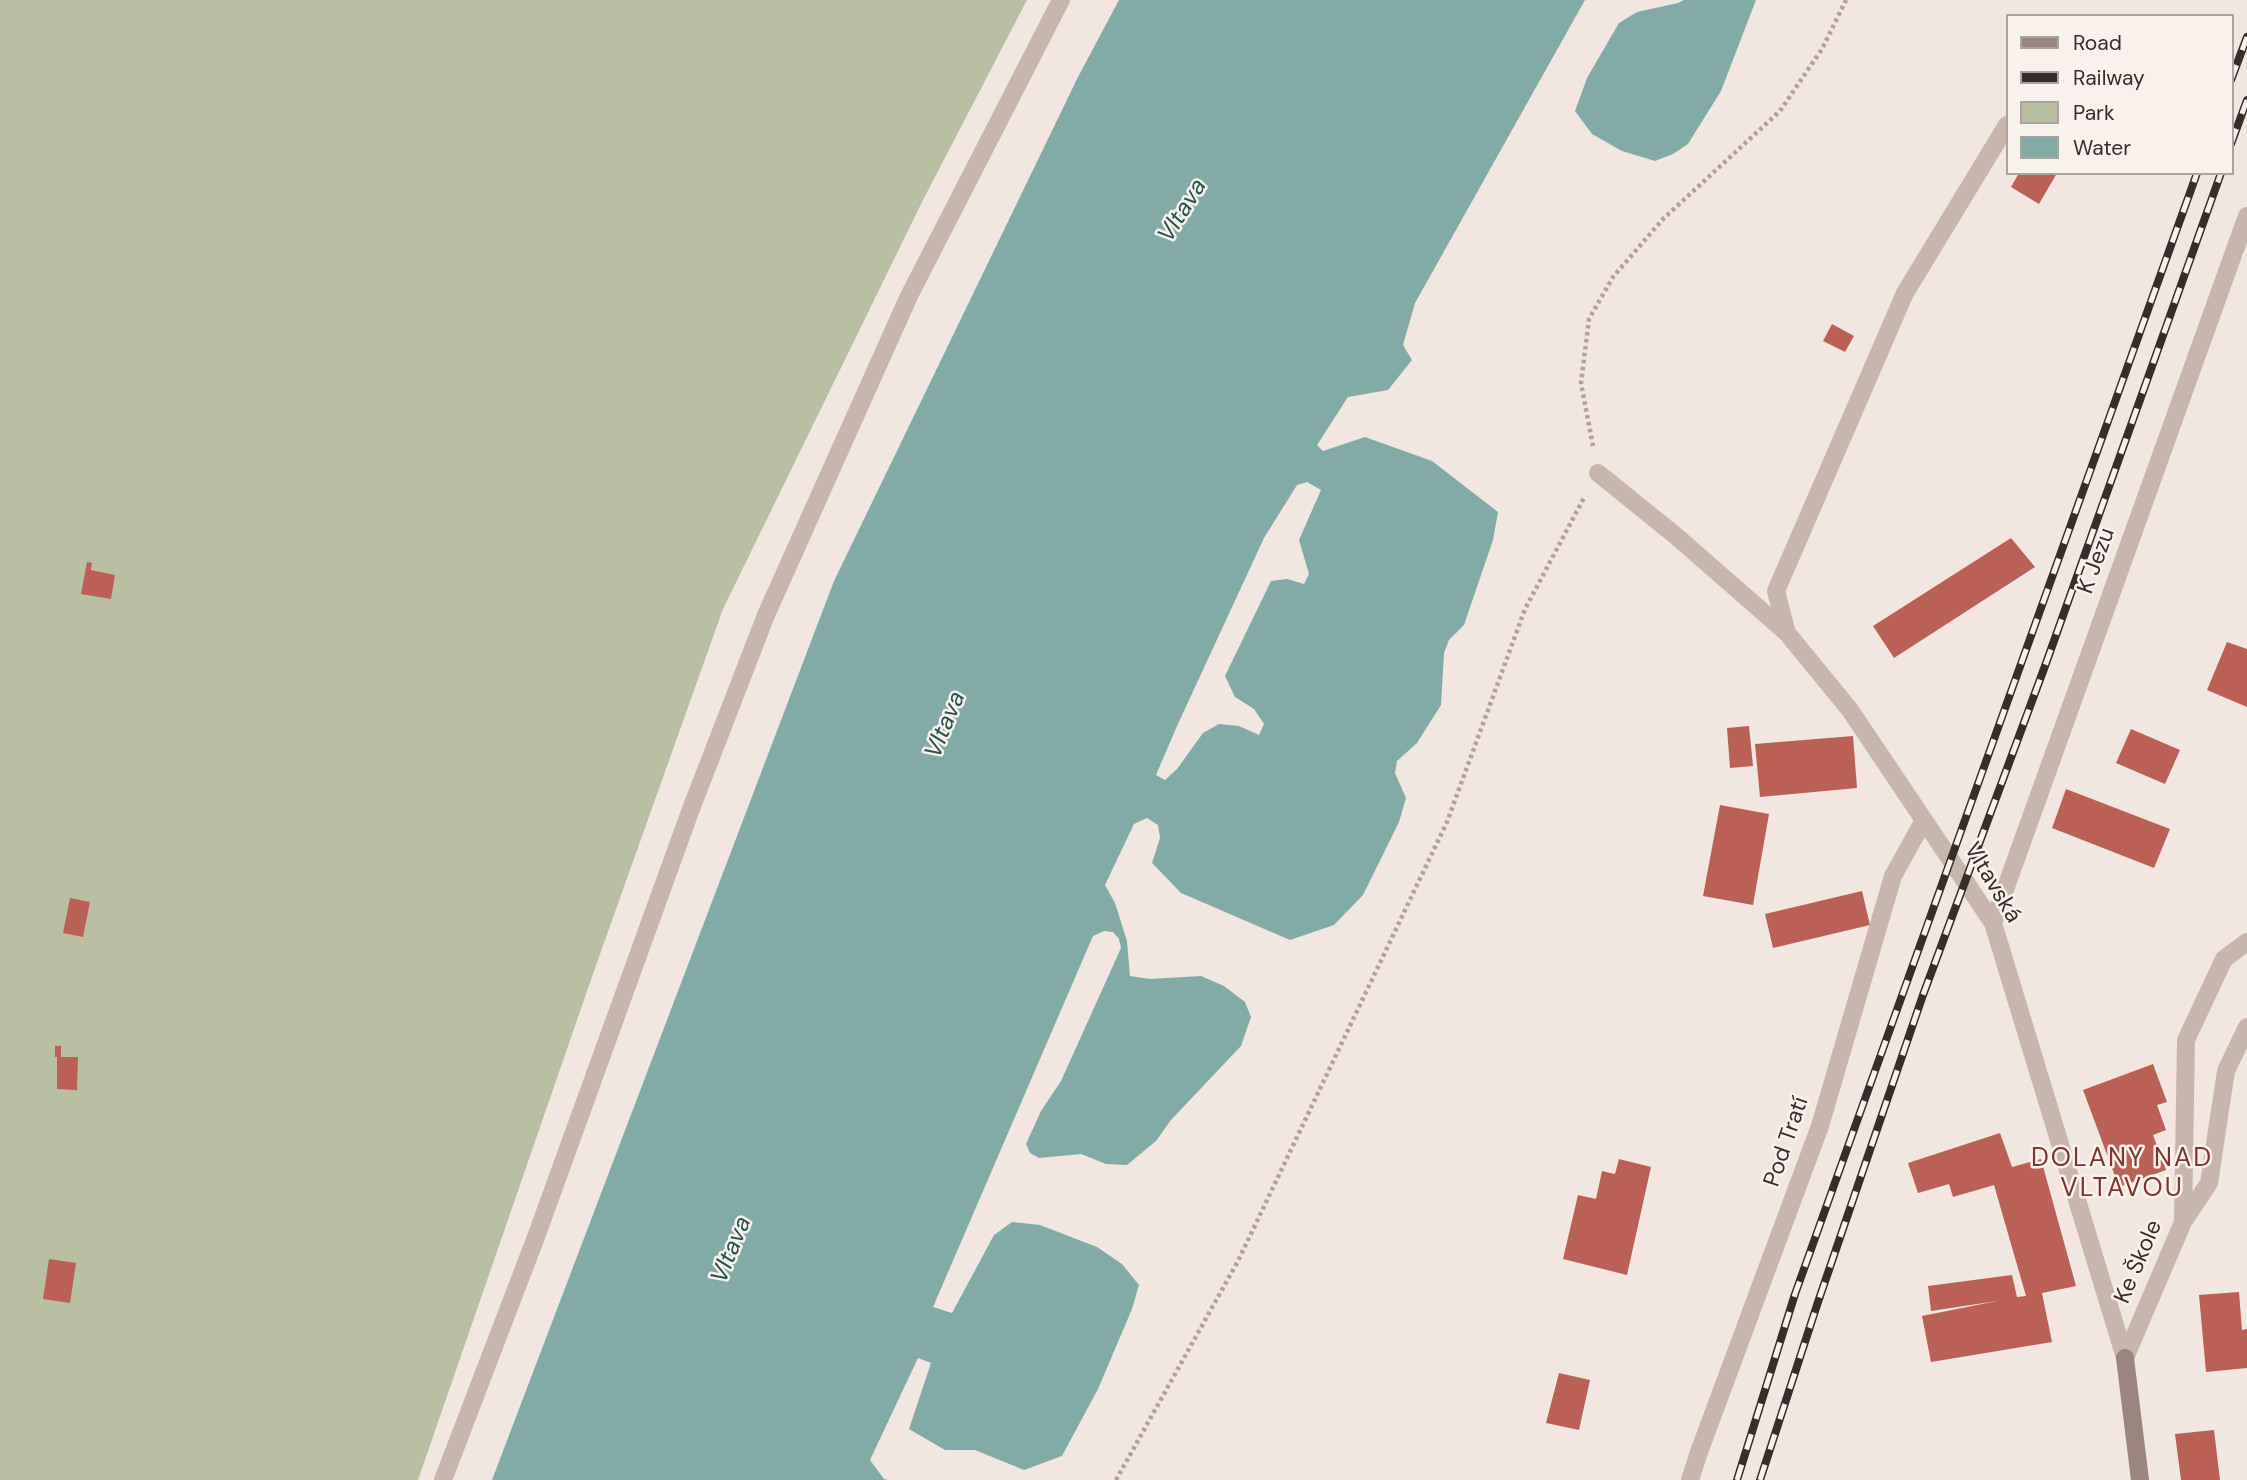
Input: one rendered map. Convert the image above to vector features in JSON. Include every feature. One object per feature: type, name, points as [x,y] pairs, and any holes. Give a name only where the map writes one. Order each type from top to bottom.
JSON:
[{"type":"street","points":[[443,1480],[536,1237],[691,809],[766,615],[909,296],[1061,0]]},
{"type":"street","points":[[1787,633],[1776,590],[1899,305],[2006,127]]},
{"type":"street","name":"K Jezu","points":[[1993,923],[2247,216]]},
{"type":"street","name":"Vltavská","points":[[1598,473],[1676,536],[1787,633],[1850,710],[1993,923],[2125,1358],[2140,1480]]},
{"type":"street","name":"Pod Tratí","points":[[1690,1480],[1820,1126],[1893,876],[1924,820]]},
{"type":"street","points":[[2183,1222],[2186,1040],[2224,959],[2247,942]]},
{"type":"street","name":"Ke Škole","points":[[2125,1358],[2183,1222],[2209,1182],[2226,1071],[2247,1027]]},
{"type":"path","points":[[1116,1480],[1238,1261],[1447,822],[1525,609],[1598,473],[1581,383],[1589,319],[1613,277],[1663,219],[1780,111],[1822,49],[1846,0]]},
{"type":"green space","points":[[0,0],[1027,0],[923,200],[723,609],[594,971],[418,1480],[0,1480]]},
{"type":"water","name":"Vltava","points":[[1119,0],[1585,0],[1415,303],[1403,345],[1412,360],[1388,390],[1348,397],[1317,445],[1323,451],[1365,437],[1432,461],[1498,512],[1493,540],[1464,625],[1449,640],[1444,653],[1441,705],[1417,743],[1397,761],[1395,773],[1406,798],[1399,822],[1363,895],[1334,925],[1290,940],[1181,893],[1152,863],[1160,838],[1158,825],[1147,818],[1134,824],[1105,885],[1115,903],[1127,941],[1130,976],[1150,979],[1201,976],[1224,986],[1245,1002],[1251,1017],[1241,1046],[1171,1120],[1156,1141],[1127,1165],[1106,1164],[1081,1154],[1039,1158],[1030,1153],[1026,1144],[1041,1111],[1061,1081],[1121,948],[1119,939],[1113,932],[1104,931],[1093,936],[933,1307],[952,1313],[994,1235],[1012,1222],[1040,1225],[1097,1247],[1122,1264],[1139,1285],[1132,1309],[1098,1389],[1062,1456],[1024,1470],[975,1450],[945,1450],[909,1429],[931,1363],[918,1358],[870,1460],[884,1479],[888,1480],[492,1480],[834,581],[1078,77]],"holes":[[[1307,482],[1321,490],[1299,540],[1309,574],[1304,584],[1287,579],[1271,581],[1225,676],[1235,697],[1254,709],[1264,724],[1259,735],[1239,726],[1219,724],[1203,733],[1177,769],[1165,780],[1156,775],[1264,538],[1297,485]]]},
{"type":"water","points":[[1684,0],[1756,0],[1721,91],[1688,144],[1655,161],[1622,151],[1592,134],[1575,111],[1587,78],[1619,23],[1637,12]]},
{"type":"building","points":[[2018,175],[2056,175],[2039,204],[2011,187]]},
{"type":"building","points":[[1832,324],[1854,336],[1845,352],[1823,341]]},
{"type":"building","points":[[2011,538],[2035,567],[1894,658],[1873,626]]},
{"type":"building","points":[[87,562],[92,563],[91,570],[115,575],[111,599],[81,594]]},
{"type":"building","points":[[2227,642],[2247,649],[2247,707],[2207,690]]},
{"type":"building","points":[[1749,726],[1753,766],[1730,768],[1727,728]]},
{"type":"building","points":[[2131,729],[2180,750],[2165,784],[2116,763]]},
{"type":"building","points":[[1853,736],[1857,788],[1760,797],[1755,744]]},
{"type":"building","points":[[2066,789],[2170,829],[2154,868],[2052,828]]},
{"type":"building","points":[[1720,805],[1769,814],[1753,905],[1703,896]]},
{"type":"building","points":[[1862,891],[1870,925],[1773,948],[1765,914]]},
{"type":"building","points":[[70,898],[90,902],[83,937],[63,933]]},
{"type":"building","points":[[55,1046],[61,1046],[61,1057],[78,1057],[77,1090],[57,1089]]},
{"type":"building","points":[[2153,1064],[2167,1102],[2157,1105],[2166,1130],[2153,1135],[2166,1170],[2119,1187],[2083,1090]]},
{"type":"building","points":[[2000,1133],[2012,1167],[2041,1159],[2076,1286],[2042,1293],[2052,1342],[1931,1362],[1922,1316],[1997,1301],[1931,1311],[1928,1286],[2012,1275],[2017,1297],[2026,1296],[1994,1185],[1953,1197],[1949,1184],[1918,1193],[1908,1163]]},
{"type":"building","points":[[1619,1159],[1651,1167],[1627,1275],[1563,1259],[1578,1195],[1596,1199],[1602,1171],[1615,1174]]},
{"type":"building","points":[[49,1259],[76,1263],[70,1303],[43,1299]]},
{"type":"building","points":[[2239,1292],[2242,1330],[2247,1329],[2247,1368],[2206,1372],[2199,1295]]},
{"type":"building","points":[[1559,1373],[1590,1380],[1579,1430],[1546,1423]]},
{"type":"building","points":[[2214,1430],[2220,1480],[2181,1480],[2175,1434]]},
{"type":"railway","points":[[2233,75],[2247,37]]},
{"type":"railway","points":[[2233,138],[2247,100]]},
{"type":"railway","points":[[1737,1480],[1795,1294],[2196,175]]},
{"type":"railway","points":[[1760,1480],[1923,995],[2045,666],[2220,175]]},
{"type":"district","name":"DOLANY NAD VLTAVOU","points":[[2122,1174]]}]
